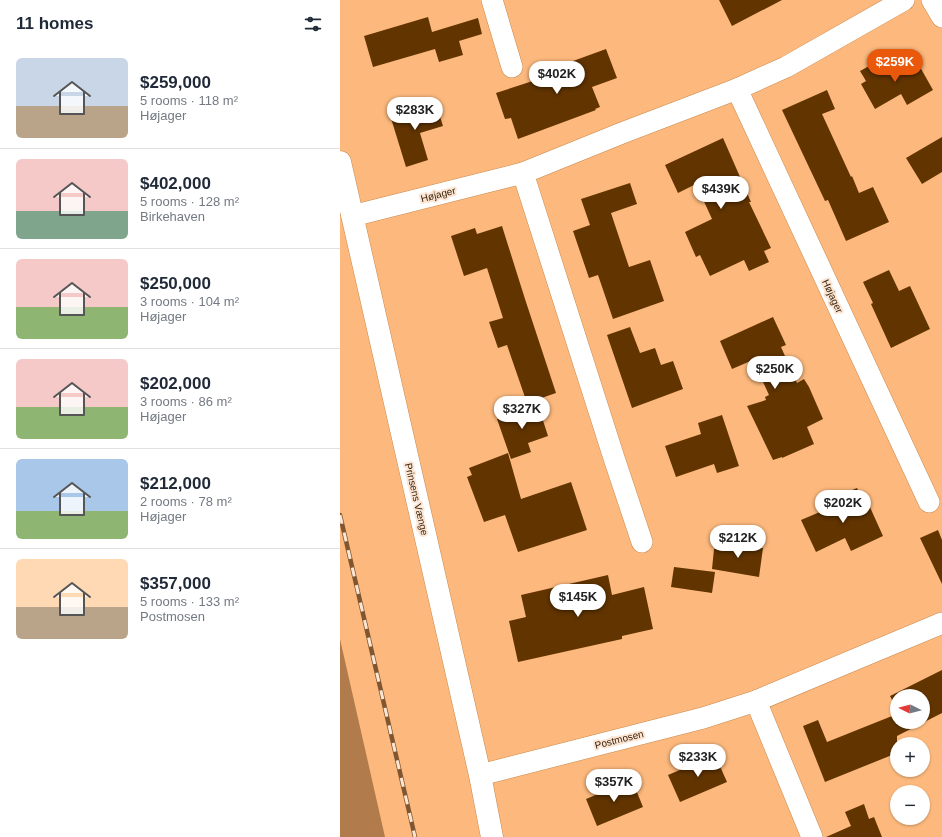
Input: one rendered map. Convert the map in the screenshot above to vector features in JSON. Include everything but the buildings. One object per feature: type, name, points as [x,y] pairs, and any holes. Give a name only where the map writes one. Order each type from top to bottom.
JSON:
[{"type":"street","points":[[492,0],[512,67]]},
{"type":"street","name":"Højager","points":[[352,216],[523,173],[736,89],[786,67],[904,0]]},
{"type":"street","points":[[932,0],[942,17]]},
{"type":"street","name":"Højager","points":[[736,89],[929,502]]},
{"type":"street","name":"Prinsens Vænge","points":[[340,162],[480,776],[492,837]]},
{"type":"street","points":[[523,173],[642,542]]},
{"type":"street","name":"Postmosen","points":[[480,776],[551,756],[703,718],[756,701],[942,622]]},
{"type":"street","points":[[756,701],[812,837]]},
{"type":"shaded area","points":[[340,639],[385,837],[340,837]]},
{"type":"railway","points":[[340,515],[415,837]]}]
